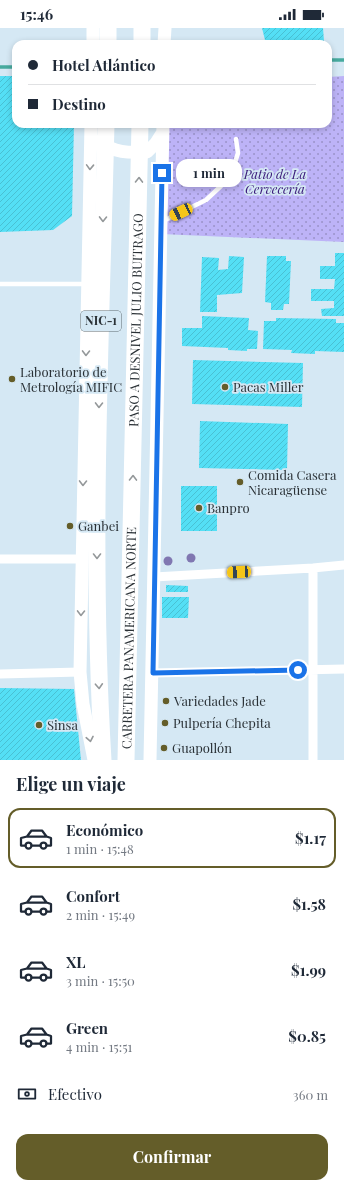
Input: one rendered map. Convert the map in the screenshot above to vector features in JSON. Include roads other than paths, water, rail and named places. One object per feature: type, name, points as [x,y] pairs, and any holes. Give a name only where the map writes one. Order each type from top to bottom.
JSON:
[{"type":"highway","points":[[108,28],[108,40]]},
{"type":"highway","points":[[142,28],[142,40]]},
{"type":"highway","name":"CARRETERA PANAMERICANA NORTE","points":[[96,128],[97,667],[103,760]]},
{"type":"highway","name":"PASO A DESNIVEL JULIO BUITRAGO","points":[[132,517],[140,128]]},
{"type":"highway","name":"CARRETERA PANAMERICANA NORTE","points":[[126,760],[132,517]]},
{"type":"street","points":[[93,28],[93,40]]},
{"type":"street","points":[[164,40],[165,28]]},
{"type":"street","points":[[94,760],[83,704],[80,672],[87,284],[96,128]]},
{"type":"street","points":[[97,128],[99,140],[108,148],[121,152],[147,152],[157,160],[162,173]]},
{"type":"street","points":[[147,152],[156,143],[163,128]]},
{"type":"street","points":[[150,760],[153,673],[163,128]]},
{"type":"street","points":[[0,559],[81,559]]},
{"type":"street","points":[[154,577],[344,565]]},
{"type":"street","points":[[313,760],[314,568]]},
{"type":"street","points":[[153,673],[344,669]]},
{"type":"street","points":[[0,674],[80,672]]},
{"type":"lane","points":[[161,221],[206,200],[221,186],[233,168],[238,153],[236,139]]},
{"type":"lane","points":[[0,284],[87,284]]},
{"type":"waterway","points":[[332,60],[344,60]]},
{"type":"waterway","points":[[0,67],[12,67]]},
{"type":"place","name":"Laboratorio de Metrología MIFIC","points":[[12,379]]},
{"type":"place","name":"Pacas Miller","points":[[225,387]]},
{"type":"place","name":"Comida Casera Nicaragüense","points":[[240,482]]},
{"type":"place","name":"Banpro","points":[[199,508]]},
{"type":"place","name":"Ganbei","points":[[70,526]]},
{"type":"place","name":"Variedades Jade","points":[[166,701]]},
{"type":"place","name":"Pulpería Chepita","points":[[165,723]]},
{"type":"place","name":"Sinsa","points":[[39,725]]},
{"type":"place","name":"Guapollón","points":[[164,748]]},
{"type":"park label","name":"Patio de La Cervecería","points":[[275,182]]}]
